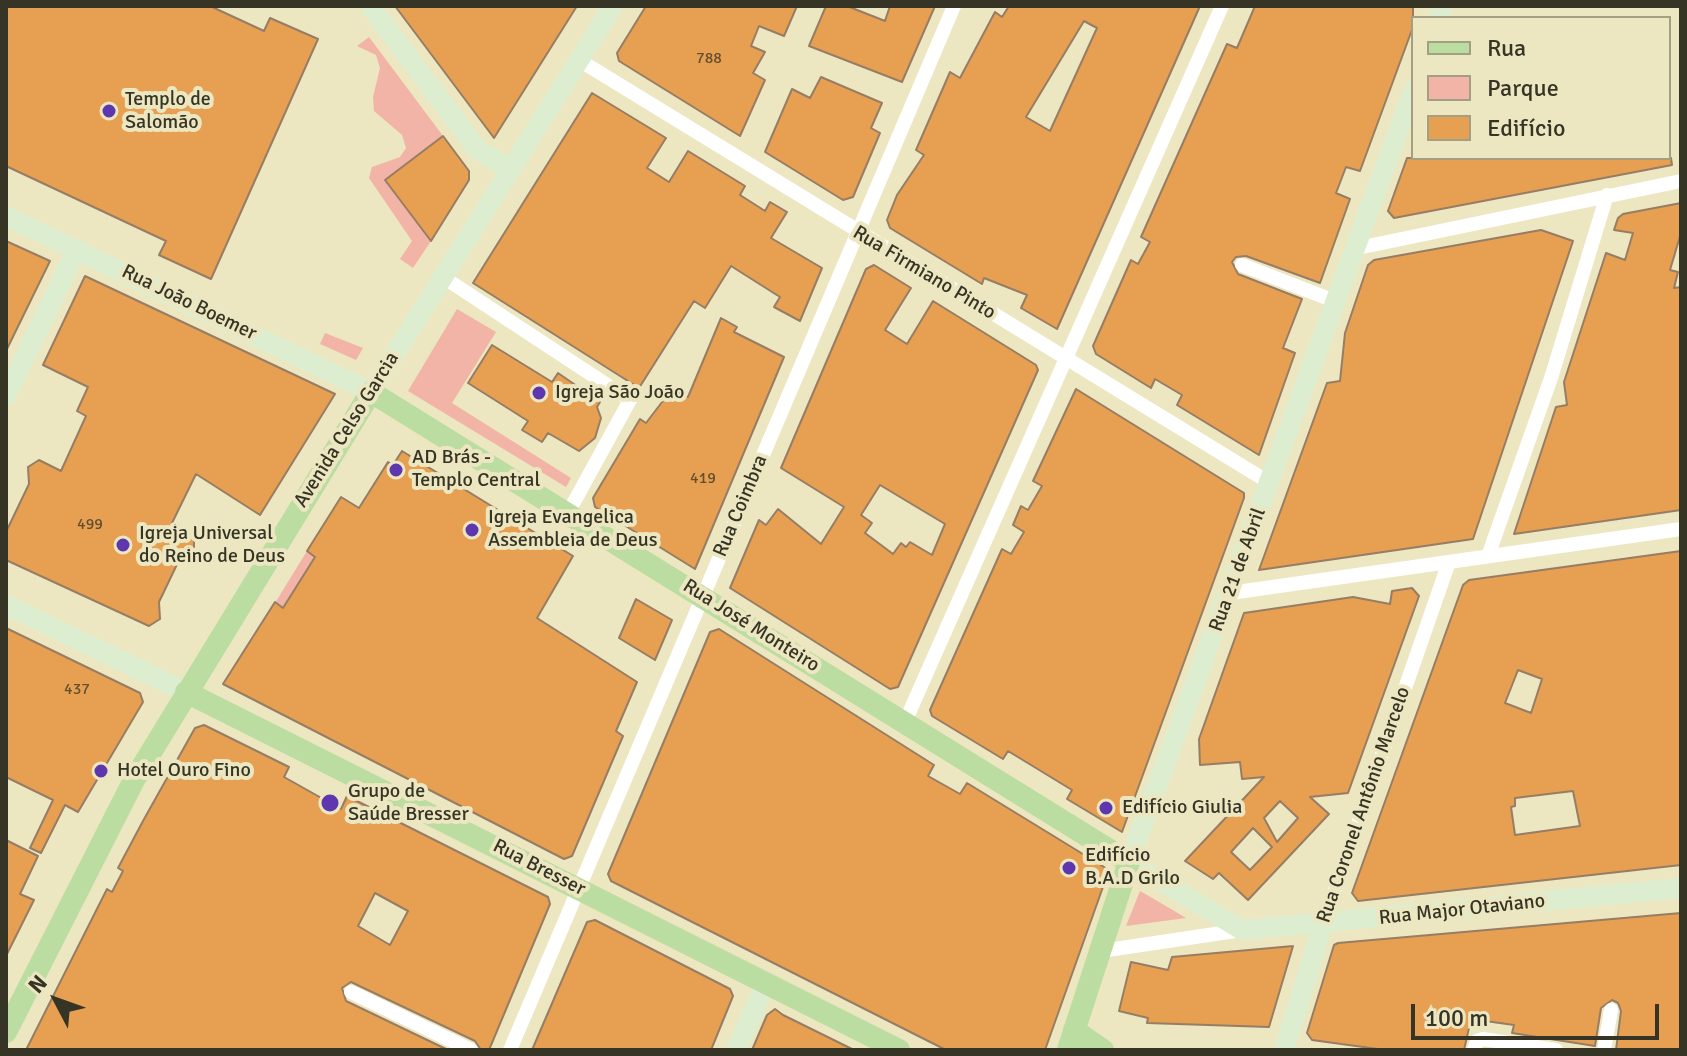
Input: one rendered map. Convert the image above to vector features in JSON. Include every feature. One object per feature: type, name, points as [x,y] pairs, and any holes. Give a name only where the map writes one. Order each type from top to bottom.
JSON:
[{"type":"main road","name":"Rua José Monteiro","points":[[371,392],[1129,862]]},
{"type":"main road","name":"Avenida Celso Garcia","points":[[8,1025],[109,826],[186,692],[371,392]]},
{"type":"main road","name":"Rua Bresser","points":[[186,692],[899,1050]]},
{"type":"main road","name":"Rua 21 de Abril","points":[[1071,1040],[1129,862]]},
{"type":"main road","points":[[1071,1040],[1103,1050]]},
{"type":"street","points":[[370,6],[477,149],[511,170]]},
{"type":"street","name":"Avenida Celso Garcia","points":[[371,392],[613,6]]},
{"type":"street","name":"Rua Coimbra","points":[[510,1050],[954,6]]},
{"type":"street","points":[[905,722],[1222,6]]},
{"type":"street","name":"Rua Firmiano Pinto","points":[[579,60],[1270,483]]},
{"type":"street","name":"Rua 21 de Abril","points":[[1129,862],[1358,248],[1411,97]]},
{"type":"street","points":[[1358,248],[1681,181]]},
{"type":"street","points":[[1488,556],[1551,378],[1607,195]]},
{"type":"street","name":"Rua João Boemer","points":[[6,216],[371,392]]},
{"type":"street","points":[[6,396],[77,249]]},
{"type":"street","points":[[1242,265],[1337,302]]},
{"type":"street","points":[[443,277],[630,400],[568,513]]},
{"type":"street","points":[[1230,593],[1681,529]]},
{"type":"street","name":"Rua Coronel Antônio Marcelo","points":[[1284,1050],[1323,924],[1449,562]]},
{"type":"street","name":"Rua Bresser","points":[[6,605],[186,692]]},
{"type":"street","points":[[1129,862],[1242,930]]},
{"type":"street","name":"Rua Major Otaviano","points":[[1101,951],[1242,930],[1681,888]]},
{"type":"street","points":[[736,1050],[766,983]]},
{"type":"street","points":[[351,992],[471,1050]]},
{"type":"street","points":[[1604,1050],[1611,1010]]},
{"type":"street","points":[[1474,1050],[1477,1041],[1483,1039],[1556,1050]]},
{"type":"green space","points":[[369,37],[443,136],[385,180],[431,241],[413,268],[400,259],[412,241],[369,178],[372,167],[400,157],[406,148],[402,135],[374,111],[373,97],[380,68],[376,55],[357,46]]},
{"type":"green space","points":[[457,309],[496,332],[452,403],[571,478],[566,487],[408,391]]},
{"type":"green space","points":[[325,333],[363,348],[356,360],[320,344]]},
{"type":"green space","points":[[307,551],[315,557],[283,608],[275,603]]},
{"type":"green space","points":[[1140,891],[1154,899],[1186,918],[1126,926]]},
{"type":"building","name":"Templo de Salomão","points":[[6,6],[210,6],[264,31],[270,18],[318,39],[211,279],[159,255],[166,241],[6,166]]},
{"type":"building","points":[[395,6],[577,6],[494,138]]},
{"type":"building","points":[[646,6],[797,6],[784,36],[759,26],[751,46],[765,52],[753,73],[765,80],[740,136],[619,61],[617,53]]},
{"type":"building","points":[[826,6],[847,6],[885,21],[890,6],[935,6],[902,82],[809,46]]},
{"type":"building","points":[[1009,6],[1200,6],[1057,329],[1021,308],[1027,295],[984,278],[982,284],[890,228],[887,220],[897,195],[924,155],[916,150],[950,72],[960,78],[995,12],[1002,17]],"holes":[[[1084,21],[1097,28],[1050,131],[1026,117]]]},
{"type":"building","points":[[1255,6],[1413,6],[1411,32],[1360,171],[1346,167],[1336,193],[1350,199],[1320,283],[1246,256],[1236,257],[1232,262],[1238,274],[1302,299],[1283,348],[1295,353],[1259,455],[1177,405],[1182,395],[1155,379],[1151,388],[1096,354],[1093,346],[1131,260],[1138,264],[1150,242],[1141,237],[1227,44],[1237,48]]},
{"type":"building","points":[[821,77],[882,103],[871,128],[880,133],[853,197],[843,200],[765,152],[792,89],[810,98]]},
{"type":"building","points":[[592,93],[666,138],[647,168],[669,182],[688,151],[745,186],[740,195],[765,211],[770,202],[787,212],[771,238],[822,268],[800,321],[774,307],[780,297],[731,266],[705,308],[694,301],[639,388],[473,283]]},
{"type":"building","points":[[443,136],[469,171],[469,180],[431,241],[385,180]]},
{"type":"building","points":[[1407,158],[1671,158],[1672,165],[1394,218],[1388,211]]},
{"type":"building","points":[[1681,203],[1681,233],[1670,270],[1678,272],[1674,288],[1681,287],[1681,510],[1514,534],[1556,407],[1567,405],[1564,382],[1606,253],[1625,260],[1633,233],[1614,230],[1618,218],[1623,214]]},
{"type":"building","points":[[1541,230],[1573,241],[1473,539],[1259,570],[1327,383],[1340,381],[1345,333],[1368,265],[1374,260]]},
{"type":"building","points":[[6,241],[50,261],[6,351]]},
{"type":"building","points":[[874,265],[911,288],[885,330],[907,344],[933,301],[1036,365],[1038,370],[898,687],[890,689],[730,588],[759,520],[766,525],[778,509],[821,544],[844,507],[781,468],[866,269]],"holes":[[[880,485],[945,524],[932,555],[910,542],[906,547],[901,543],[893,554],[865,533],[872,523],[861,515]]]},
{"type":"building","points":[[85,276],[335,394],[260,515],[196,474],[172,523],[194,535],[194,547],[181,556],[159,602],[160,619],[149,626],[6,560],[6,532],[29,484],[28,467],[39,460],[61,471],[86,416],[77,411],[88,387],[43,365]]},
{"type":"building","points":[[721,318],[737,327],[734,332],[784,357],[695,569],[595,507],[593,498],[640,419],[646,423],[672,389],[688,397]]},
{"type":"building","name":"Igreja São João","points":[[492,345],[552,382],[558,373],[600,402],[597,407],[601,418],[595,438],[579,451],[548,433],[542,442],[522,430],[528,421],[468,383]]},
{"type":"building","points":[[1076,389],[1244,493],[1122,832],[1067,799],[1072,790],[1008,751],[1003,759],[932,716],[930,710],[1002,549],[1011,554],[1024,532],[1013,525],[1021,506],[1028,510],[1042,486],[1033,481]]},
{"type":"building","points":[[402,451],[573,556],[537,618],[637,682],[616,731],[623,736],[572,856],[564,859],[223,684],[275,602],[283,608],[315,557],[307,551],[341,497],[359,508],[388,462],[393,465]]},
{"type":"building","points":[[1681,551],[1681,865],[1358,901],[1352,893],[1463,585],[1469,580]],"holes":[[[1518,670],[1542,679],[1531,713],[1505,703]],[[1573,791],[1580,826],[1515,835],[1511,807],[1515,806],[1515,798]]]},
{"type":"building","points":[[1412,588],[1419,596],[1348,793],[1310,797],[1329,814],[1248,900],[1219,873],[1213,879],[1185,861],[1264,777],[1242,779],[1240,762],[1200,765],[1199,739],[1244,613],[1353,597],[1390,604],[1392,591]],"holes":[[[1280,801],[1298,818],[1277,842],[1264,818]],[[1253,828],[1272,847],[1250,870],[1231,852]]]},
{"type":"building","points":[[636,599],[672,620],[655,660],[619,638]]},
{"type":"building","points":[[6,628],[140,693],[143,702],[78,812],[65,805],[41,853],[30,848],[53,800],[6,777]]},
{"type":"building","points":[[719,629],[934,765],[928,776],[960,794],[967,783],[1109,870],[1045,1050],[946,1050],[611,881],[608,874],[710,632]]},
{"type":"building","points":[[204,725],[289,767],[284,777],[341,809],[347,796],[548,897],[550,904],[489,1050],[481,1050],[475,1041],[351,982],[342,988],[346,1001],[448,1050],[26,1050],[107,889],[112,892],[123,871],[118,868],[195,728]],"holes":[[[375,893],[408,911],[390,945],[358,926]]]},
{"type":"building","points":[[6,840],[38,856],[20,894],[34,900],[6,956]]},
{"type":"building","points":[[1681,913],[1681,1050],[1616,1050],[1621,1011],[1618,1003],[1612,1000],[1601,1008],[1595,1046],[1512,1033],[1514,1025],[1471,1019],[1464,1050],[1385,1050],[1312,1040],[1307,1033],[1334,945],[1338,943]]},
{"type":"building","points":[[595,920],[730,989],[733,996],[711,1050],[532,1050],[587,922]]},
{"type":"building","points":[[1293,946],[1269,1027],[1147,1023],[1148,1018],[1119,1011],[1131,962],[1168,970],[1172,957]]},
{"type":"building","points":[[775,1009],[854,1050],[752,1050],[767,1015]]},
{"type":"place","name":"Templo de Salomão","points":[[109,111]]},
{"type":"place","name":"Igreja São João","points":[[539,393]]},
{"type":"place","name":"AD Brás - Templo Central","points":[[396,470]]},
{"type":"place","name":"Igreja Evangelica Assembleia de Deus","points":[[472,530]]},
{"type":"place","name":"Igreja Universal do Reino de Deus","points":[[123,545]]},
{"type":"place","name":"Hotel Ouro Fino","points":[[101,771]]},
{"type":"place","name":"Grupo de Saúde Bresser","points":[[330,803]]},
{"type":"place","name":"Edifício Giulia","points":[[1106,808]]},
{"type":"place","name":"Edifício B.A.D Grilo","points":[[1069,868]]}]
